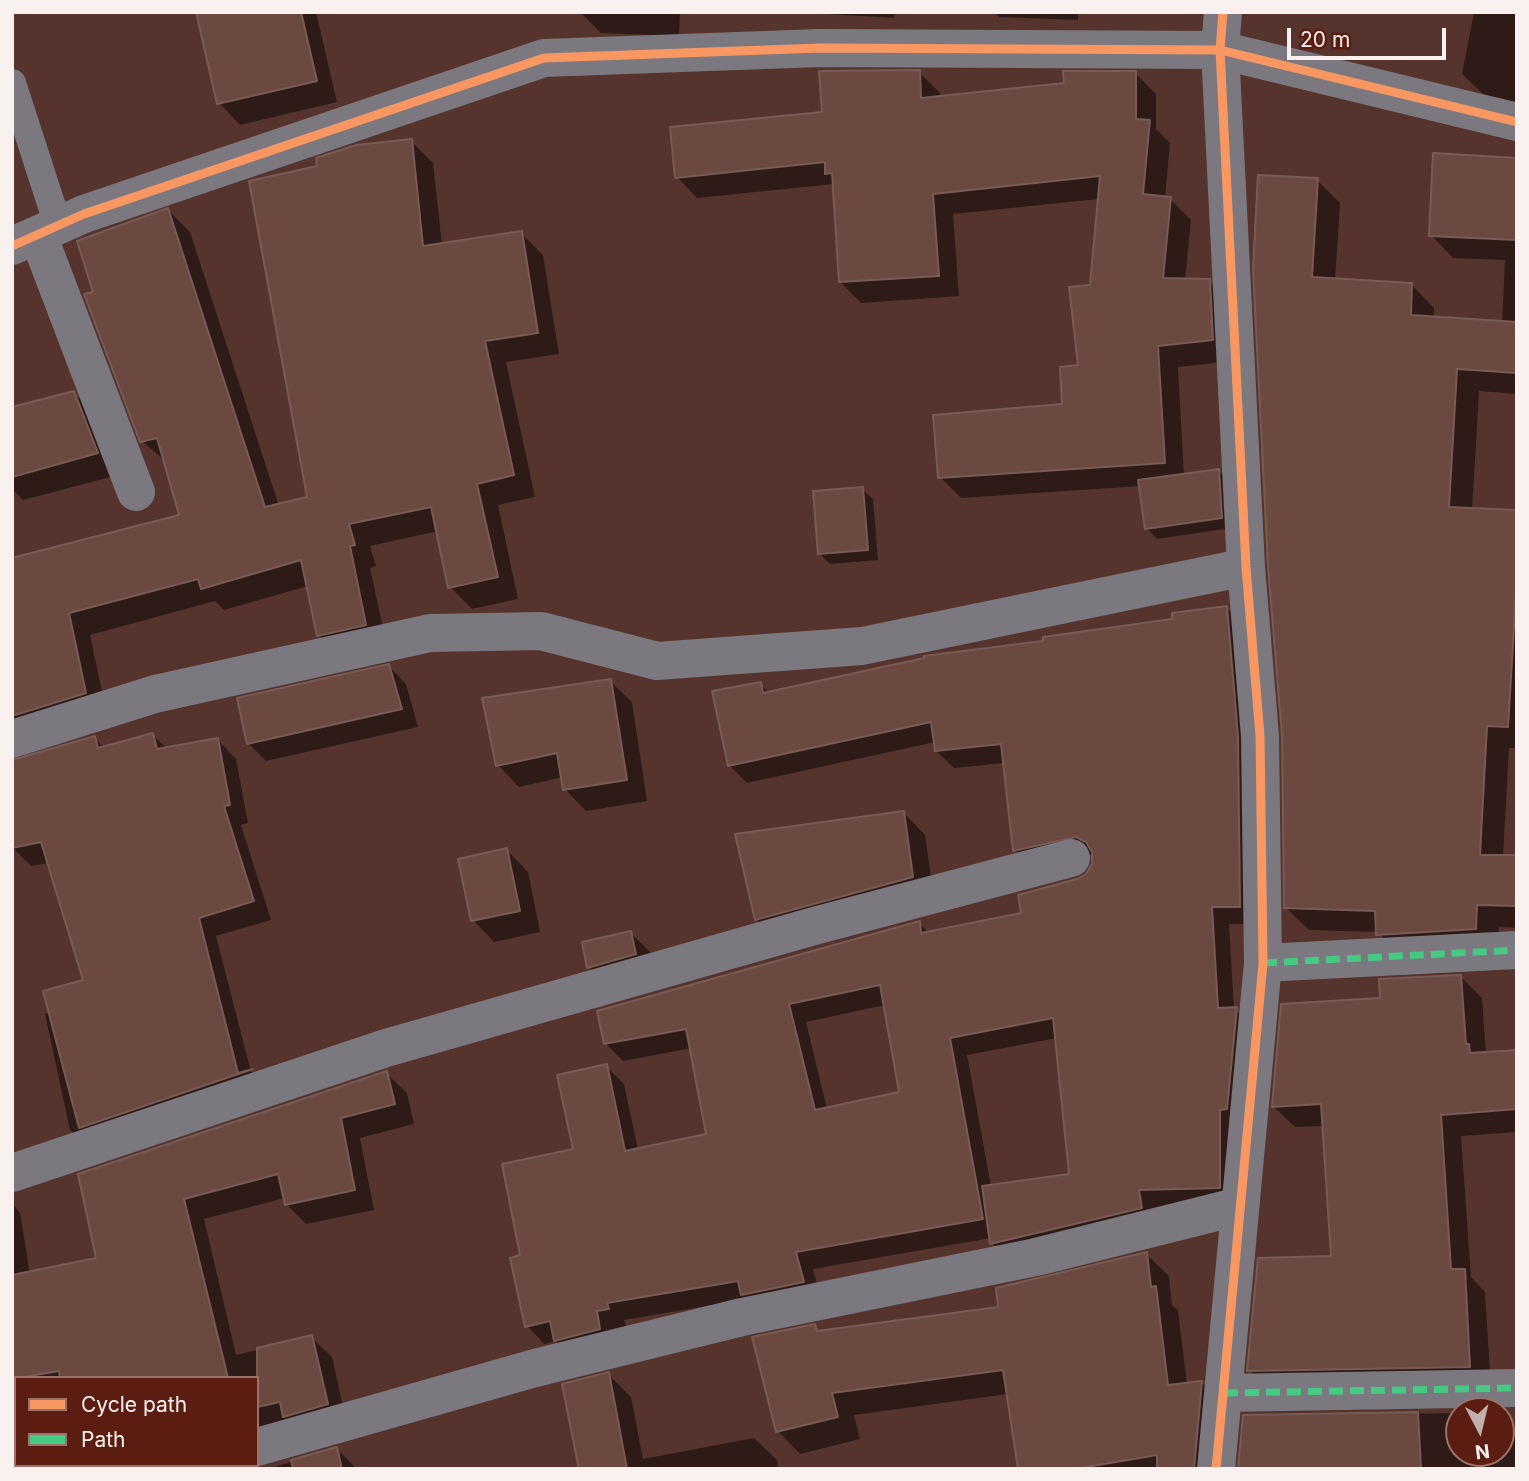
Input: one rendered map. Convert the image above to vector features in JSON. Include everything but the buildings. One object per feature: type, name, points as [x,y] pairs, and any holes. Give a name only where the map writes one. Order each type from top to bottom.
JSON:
[{"type":"street","points":[[1216,1469],[1263,963],[1260,736],[1246,567],[1220,50],[1223,12]]},
{"type":"street","points":[[136,492],[36,235],[544,58],[820,48],[1220,50],[1517,122]]},
{"type":"street","points":[[12,739],[155,694],[430,634],[541,631],[657,661],[862,646],[1246,567]]},
{"type":"street","points":[[12,1173],[386,1048],[801,930],[1071,858]]},
{"type":"street","points":[[1263,963],[1517,950]]},
{"type":"street","points":[[259,1446],[535,1368],[716,1324],[1036,1257],[1240,1206]]},
{"type":"street","points":[[1224,1393],[1517,1388]]},
{"type":"lane","points":[[12,83],[36,235]]},
{"type":"marked path","points":[[1263,963],[1517,950]]},
{"type":"marked path","points":[[1224,1393],[1517,1388]]},
{"type":"cycle path","points":[[1216,1469],[1263,963],[1260,736],[1246,567],[1220,50],[1223,12]]},
{"type":"cycle path","points":[[12,246],[84,214],[544,58],[820,48],[1220,50],[1517,122]]}]
